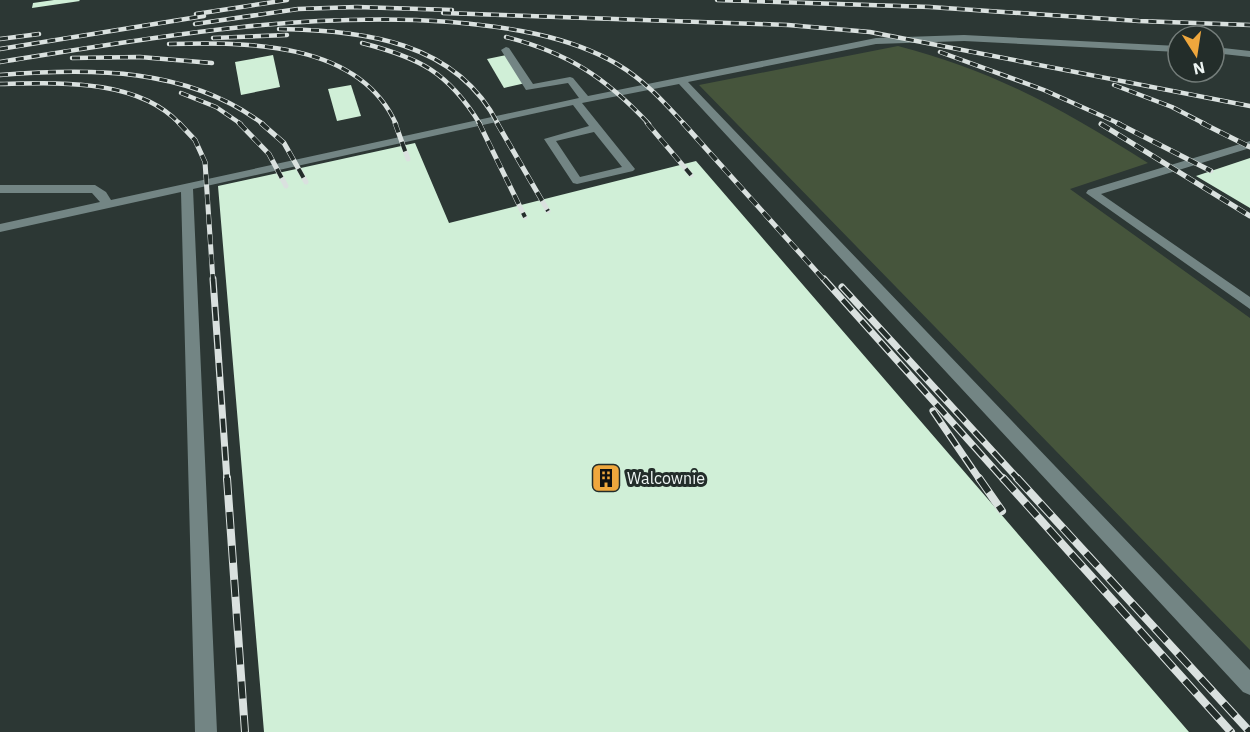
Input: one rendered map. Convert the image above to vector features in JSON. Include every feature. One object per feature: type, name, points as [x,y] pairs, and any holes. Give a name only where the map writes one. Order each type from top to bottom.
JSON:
[{"type":"lane","points":[[0,228],[580,100],[819,52],[908,38],[964,38],[1166,48]]},
{"type":"lane","points":[[506,50],[530,88],[570,80],[580,100],[629,169],[577,181],[549,139],[591,129]]},
{"type":"lane","points":[[1226,51],[1250,54]]},
{"type":"lane","points":[[681,80],[1250,685]]},
{"type":"lane","points":[[1250,144],[1092,193],[1250,304]]},
{"type":"lane","points":[[188,186],[206,732]]},
{"type":"lane","points":[[2,192],[95,189],[107,204]]},
{"type":"green space","points":[[898,46],[966,67],[1028,94],[1058,109],[1148,163],[1070,189],[1250,318],[1250,650],[699,85]]},
{"type":"building","points":[[54,0],[80,1],[32,8],[33,3]]},
{"type":"building","points":[[511,54],[530,82],[504,88],[487,59]]},
{"type":"building","points":[[273,55],[280,87],[241,95],[235,62]]},
{"type":"building","points":[[351,85],[361,116],[337,121],[328,89]]},
{"type":"building","name":"Walcownie","points":[[415,143],[449,223],[696,161],[1189,732],[264,732],[218,186]]},
{"type":"building","points":[[1250,158],[1250,208],[1196,176]]},
{"type":"railway","points":[[196,14],[287,0]]},
{"type":"railway","points":[[717,0],[930,7],[1139,21],[1250,25]]},
{"type":"railway","points":[[195,24],[298,9],[357,7],[452,10]]},
{"type":"railway","points":[[443,13],[788,25],[870,32],[1250,106]]},
{"type":"railway","points":[[0,49],[204,16]]},
{"type":"railway","points":[[0,62],[168,36],[281,23],[337,20],[451,22],[536,34],[598,54],[645,84],[684,124]]},
{"type":"railway","points":[[279,29],[311,30],[374,38],[404,46],[432,58],[458,74],[480,96],[498,124]]},
{"type":"railway","points":[[0,39],[39,34]]},
{"type":"railway","points":[[213,38],[287,35]]},
{"type":"railway","points":[[506,37],[548,51],[584,69],[617,93],[649,124]]},
{"type":"railway","points":[[362,43],[400,55],[431,70],[444,79],[456,92],[480,124]]},
{"type":"railway","points":[[169,44],[232,44],[265,47],[298,52],[328,62],[356,76],[379,97],[396,124]]},
{"type":"railway","points":[[940,52],[1044,90],[1120,124]]},
{"type":"railway","points":[[72,58],[140,57],[212,63]]},
{"type":"railway","points":[[0,75],[103,72],[170,82],[203,91],[234,105],[263,124]]},
{"type":"railway","points":[[0,84],[71,84],[119,91],[142,98],[162,109],[180,124]]},
{"type":"railway","points":[[1114,85],[1172,107],[1205,124]]},
{"type":"railway","points":[[181,93],[216,107],[241,124]]},
{"type":"railway","points":[[239,123],[269,154],[286,186]]},
{"type":"railway","points":[[261,123],[284,143],[306,182]]},
{"type":"railway","points":[[395,123],[408,159]]},
{"type":"railway","points":[[479,123],[525,217]]},
{"type":"railway","points":[[497,123],[548,211]]},
{"type":"railway","points":[[647,123],[691,175]]},
{"type":"railway","points":[[683,123],[825,281]]},
{"type":"railway","points":[[1117,123],[1211,171]]},
{"type":"railway","points":[[1202,123],[1250,147]]},
{"type":"railway","points":[[180,124],[195,140],[205,162],[213,281]]},
{"type":"railway","points":[[1101,124],[1250,216]]},
{"type":"railway","points":[[213,279],[227,480]]},
{"type":"railway","points":[[824,279],[1004,480]]},
{"type":"railway","points":[[842,287],[1019,480]]},
{"type":"railway","points":[[933,411],[980,480]]},
{"type":"railway","points":[[227,478],[245,732]]},
{"type":"railway","points":[[979,478],[1002,511]]},
{"type":"railway","points":[[1003,478],[1231,732]]},
{"type":"railway","points":[[1017,478],[1250,732]]},
{"type":"place","name":"Walcownie","points":[[606,478]]}]
